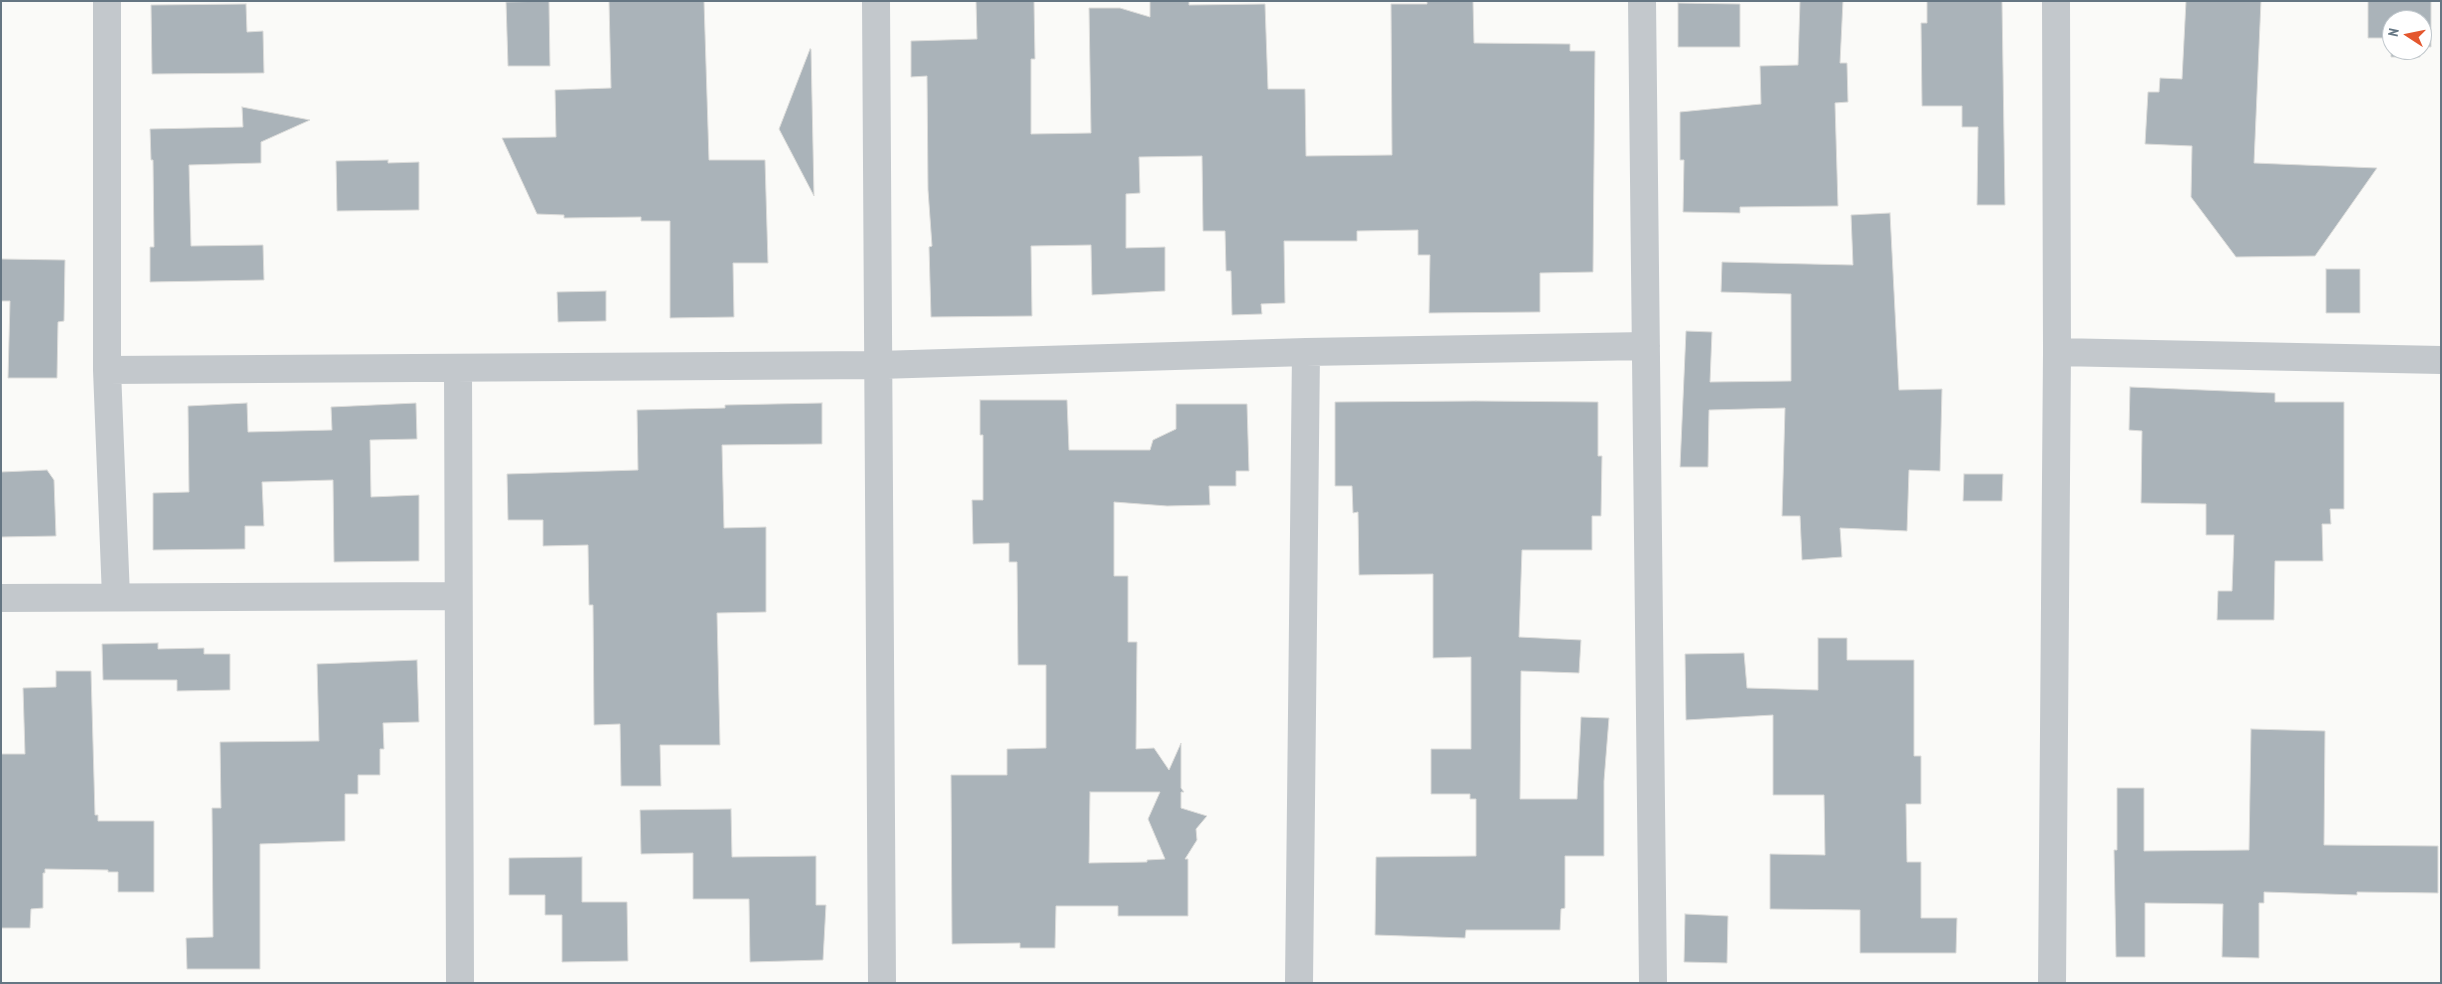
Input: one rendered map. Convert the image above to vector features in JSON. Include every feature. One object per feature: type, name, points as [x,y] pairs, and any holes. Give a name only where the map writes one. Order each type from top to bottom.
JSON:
[{"type":"street","points":[[107,1],[107,370],[116,597]]},
{"type":"street","points":[[876,1],[882,983]]},
{"type":"street","points":[[1642,1],[1653,983]]},
{"type":"street","points":[[2052,983],[2057,352],[2056,1]]},
{"type":"street","points":[[107,370],[879,365],[1306,352],[1646,346]]},
{"type":"street","points":[[1299,983],[1306,352]]},
{"type":"street","points":[[2057,352],[2441,360]]},
{"type":"street","points":[[458,368],[460,983]]},
{"type":"street","points":[[1,598],[458,596]]},
{"type":"building","points":[[549,1],[550,66],[508,66],[506,2]]},
{"type":"building","points":[[609,1],[704,1],[709,160],[765,160],[768,263],[733,263],[734,317],[670,318],[670,221],[641,221],[641,217],[564,218],[564,215],[537,214],[502,138],[556,137],[555,90],[611,88]]},
{"type":"building","points":[[976,1],[1034,1],[1035,59],[1031,59],[1031,134],[1091,133],[1089,8],[1120,8],[1150,17],[1150,1],[1189,1],[1189,5],[1265,4],[1268,89],[1305,89],[1306,156],[1392,155],[1391,4],[1427,4],[1427,1],[1473,1],[1474,43],[1570,44],[1570,51],[1595,51],[1593,272],[1540,273],[1540,312],[1429,313],[1430,255],[1418,255],[1418,230],[1357,231],[1357,241],[1284,241],[1285,303],[1261,304],[1262,314],[1232,315],[1231,271],[1226,271],[1225,231],[1203,231],[1202,156],[1139,157],[1140,193],[1126,194],[1126,248],[1165,247],[1165,291],[1092,295],[1091,245],[1031,246],[1032,316],[931,317],[929,247],[932,246],[928,190],[927,76],[911,77],[911,41],[977,39]]},
{"type":"building","points":[[1800,1],[1843,1],[1840,63],[1847,63],[1848,102],[1835,103],[1838,206],[1740,207],[1740,213],[1683,212],[1684,160],[1680,160],[1680,112],[1761,104],[1760,66],[1798,65]]},
{"type":"building","points":[[1927,1],[2002,1],[2005,205],[1977,205],[1978,127],[1962,127],[1962,106],[1922,106],[1921,23],[1927,23]]},
{"type":"building","points":[[2186,1],[2261,1],[2254,163],[2377,168],[2315,256],[2236,257],[2191,197],[2192,146],[2145,144],[2148,92],[2159,92],[2160,78],[2182,79]]},
{"type":"building","points":[[2368,1],[2431,1],[2431,10],[2382,10],[2382,38],[2368,38]]},
{"type":"building","points":[[1678,3],[1740,4],[1740,47],[1678,47]]},
{"type":"building","points":[[246,4],[247,32],[263,31],[264,73],[152,74],[151,5]]},
{"type":"building","points":[[811,49],[814,196],[779,129]]},
{"type":"building","points":[[242,107],[310,120],[261,142],[261,163],[189,165],[191,246],[263,245],[264,280],[150,282],[150,247],[154,247],[153,160],[151,160],[150,129],[243,127]]},
{"type":"building","points":[[388,160],[388,163],[419,162],[419,210],[337,211],[336,161]]},
{"type":"building","points":[[1890,213],[1899,390],[1942,389],[1940,471],[1909,470],[1907,531],[1840,528],[1842,557],[1802,560],[1800,516],[1782,516],[1785,408],[1709,410],[1708,467],[1680,467],[1686,331],[1712,332],[1710,382],[1791,381],[1791,294],[1721,292],[1722,262],[1853,265],[1851,215]]},
{"type":"building","points":[[1,259],[65,260],[64,321],[58,322],[57,378],[8,378],[10,301],[1,301]]},
{"type":"building","points":[[2326,269],[2360,269],[2360,313],[2326,313]]},
{"type":"building","points":[[606,291],[606,321],[558,322],[557,292]]},
{"type":"building","points":[[2130,387],[2275,393],[2275,402],[2344,402],[2344,509],[2330,509],[2331,524],[2322,524],[2323,561],[2275,561],[2274,620],[2217,620],[2218,591],[2232,591],[2234,535],[2206,535],[2206,504],[2141,503],[2142,431],[2129,430]]},
{"type":"building","points":[[980,400],[1067,400],[1069,450],[1150,450],[1153,440],[1176,429],[1176,404],[1247,404],[1249,471],[1236,471],[1236,486],[1209,486],[1210,505],[1167,506],[1114,502],[1114,576],[1128,576],[1128,642],[1137,642],[1136,749],[1154,748],[1169,770],[1181,743],[1181,788],[1184,792],[1181,792],[1181,808],[1207,816],[1196,829],[1197,840],[1185,859],[1188,859],[1188,916],[1118,916],[1118,906],[1056,906],[1055,948],[1020,948],[1020,943],[952,944],[951,775],[1007,775],[1007,749],[1046,748],[1046,665],[1018,665],[1017,562],[1009,562],[1009,543],[973,544],[972,500],[983,500],[983,435],[980,435]],"holes":[[[1090,792],[1160,792],[1148,819],[1165,859],[1147,860],[1147,862],[1089,863]]]},
{"type":"building","points":[[1335,402],[1598,402],[1598,456],[1602,456],[1601,516],[1592,516],[1592,550],[1522,550],[1519,637],[1581,640],[1579,673],[1521,671],[1520,799],[1577,799],[1581,717],[1609,718],[1604,781],[1604,856],[1565,856],[1565,908],[1561,909],[1560,930],[1466,930],[1465,938],[1375,935],[1376,857],[1476,856],[1476,799],[1470,799],[1470,794],[1431,794],[1431,749],[1471,749],[1471,657],[1433,658],[1433,574],[1359,575],[1358,512],[1353,513],[1352,486],[1335,486]]},
{"type":"building","points":[[247,403],[248,432],[332,430],[331,407],[416,403],[417,439],[370,440],[371,497],[419,495],[419,561],[334,562],[333,480],[262,482],[264,526],[245,526],[245,549],[153,550],[153,493],[189,492],[188,406]]},
{"type":"building","points":[[822,403],[822,444],[722,445],[724,528],[766,527],[766,612],[717,613],[720,745],[660,745],[661,786],[621,786],[620,724],[594,725],[593,605],[589,605],[588,545],[543,546],[543,520],[508,520],[507,474],[638,470],[637,410],[725,408],[725,405]]},
{"type":"building","points":[[47,470],[54,480],[56,536],[1,537],[1,472]]},
{"type":"building","points":[[1964,474],[2003,474],[2002,501],[1963,501]]},
{"type":"building","points":[[1818,638],[1847,638],[1847,660],[1914,660],[1914,756],[1921,756],[1921,804],[1906,804],[1907,862],[1921,862],[1921,918],[1957,918],[1956,953],[1860,953],[1860,910],[1770,909],[1770,854],[1825,855],[1824,795],[1773,795],[1773,715],[1686,720],[1685,654],[1744,653],[1747,688],[1818,690]]},
{"type":"building","points":[[158,643],[158,649],[204,648],[204,654],[230,654],[230,690],[177,691],[177,680],[103,680],[102,644]]},
{"type":"building","points":[[417,660],[419,722],[383,723],[384,749],[380,749],[380,775],[358,775],[358,794],[345,794],[345,841],[260,844],[260,969],[187,969],[186,938],[213,937],[212,808],[221,808],[220,742],[319,741],[317,664]]},
{"type":"building","points":[[56,671],[91,671],[95,815],[98,815],[98,821],[154,821],[154,892],[118,892],[118,872],[108,872],[108,870],[45,869],[45,873],[43,873],[43,908],[31,909],[30,928],[1,928],[1,754],[25,754],[23,688],[56,687]]},
{"type":"building","points":[[2251,729],[2325,731],[2324,845],[2438,846],[2438,893],[2357,892],[2357,895],[2264,892],[2264,903],[2259,903],[2259,958],[2222,957],[2223,904],[2145,903],[2145,957],[2116,957],[2114,850],[2117,850],[2117,788],[2144,788],[2144,851],[2249,850]]},
{"type":"building","points":[[731,809],[732,857],[816,856],[816,905],[826,905],[823,960],[750,962],[749,899],[693,899],[693,853],[641,854],[640,810]]},
{"type":"building","points":[[582,857],[582,902],[627,902],[628,961],[562,962],[562,915],[545,915],[545,895],[509,895],[509,858]]},
{"type":"building","points":[[1685,914],[1728,916],[1727,963],[1684,962]]}]
